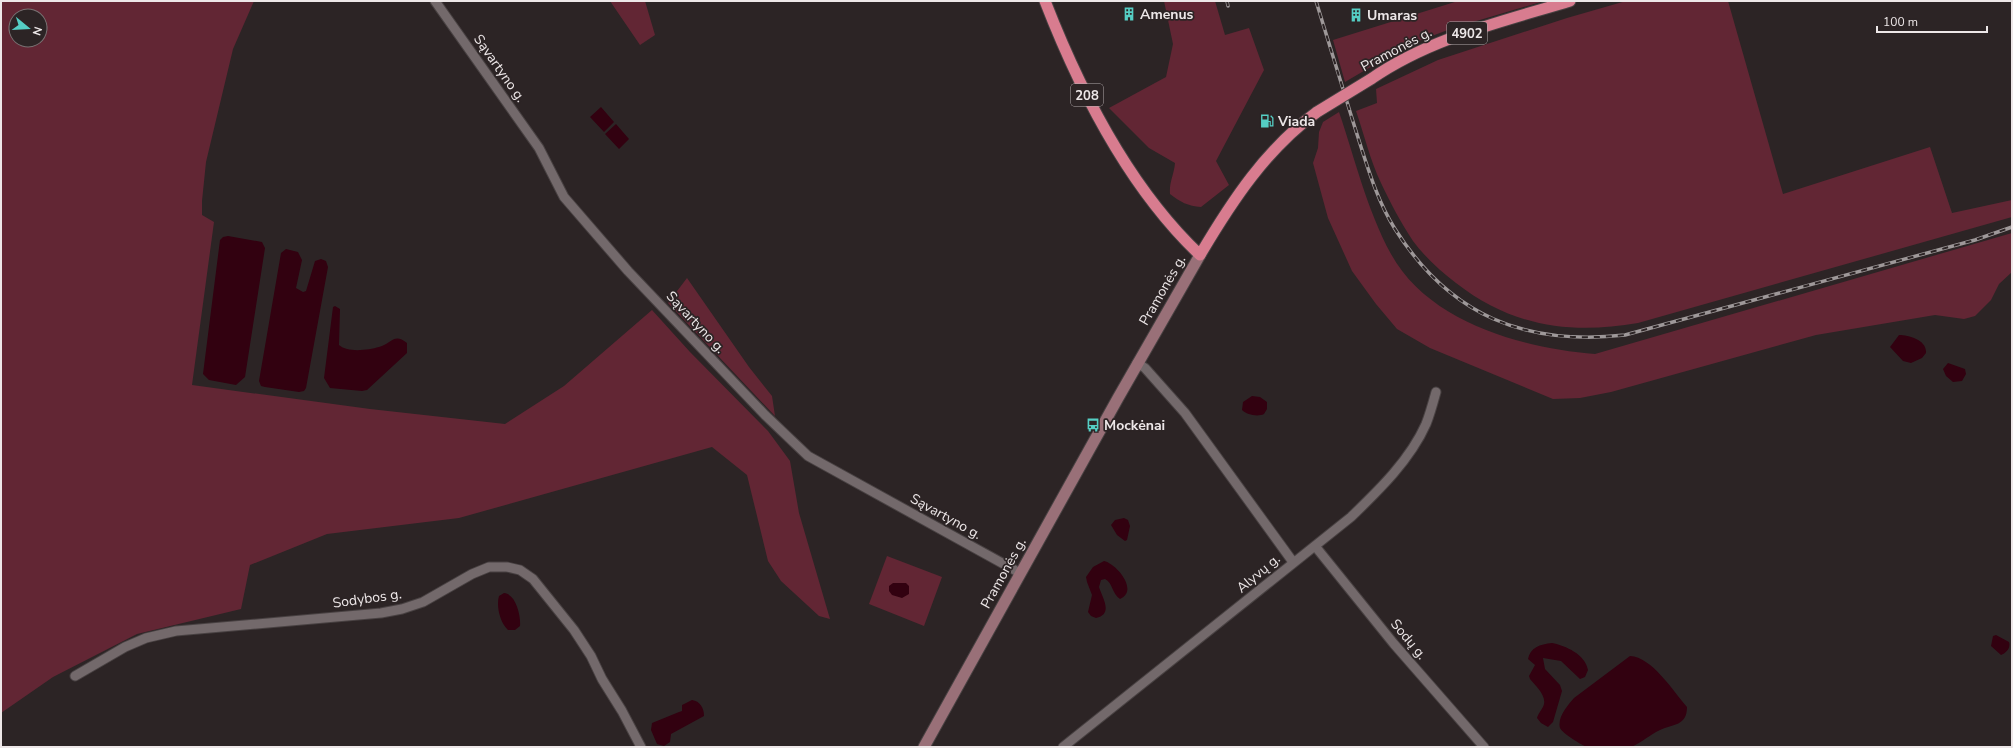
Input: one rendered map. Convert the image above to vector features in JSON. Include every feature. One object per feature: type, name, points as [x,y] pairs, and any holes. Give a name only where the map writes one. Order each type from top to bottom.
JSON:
[{"type":"highway","name":"208","points":[[1045,1],[1077,76],[1106,130],[1136,178],[1164,215],[1180,236],[1200,254]]},
{"type":"highway","name":"Pramonės g.","points":[[1200,254],[1232,203],[1264,161],[1288,136],[1318,112],[1403,59],[1450,38],[1570,1]]},
{"type":"main road","name":"Pramonės g.","points":[[924,747],[1137,363],[1200,254]]},
{"type":"street","name":"Sąvartyno g.","points":[[435,1],[539,148],[564,197],[628,271],[765,415],[808,456],[1020,573]]},
{"type":"street","points":[[1137,363],[1145,368],[1185,413],[1293,562]]},
{"type":"street","name":"Alyvų g.","points":[[1063,747],[1219,624],[1293,562],[1351,517],[1377,491],[1417,441],[1426,423],[1436,392]]},
{"type":"street","name":"Sodų g.","points":[[1315,546],[1394,644],[1484,747]]},
{"type":"street","name":"Sodybos g.","points":[[75,676],[126,647],[146,638],[176,631],[380,613],[402,609],[423,602],[472,574],[489,567],[507,566],[520,570],[533,579],[574,630],[591,656],[602,679],[622,711],[641,747]]},
{"type":"shaded area","points":[[1,1],[254,1],[233,49],[206,162],[202,215],[214,222],[192,385],[370,409],[505,424],[564,386],[652,310],[690,352],[768,431],[790,461],[799,513],[830,619],[819,616],[781,581],[768,561],[747,475],[712,447],[459,518],[327,534],[250,565],[241,609],[137,634],[53,677],[1,713]]},
{"type":"shaded area","points":[[610,1],[645,1],[655,35],[640,45]]},
{"type":"shaded area","points":[[1164,1],[1215,1],[1225,35],[1249,28],[1264,70],[1216,161],[1229,185],[1201,207],[1184,203],[1170,194],[1170,186],[1175,163],[1149,148],[1109,108],[1166,77],[1173,44]]},
{"type":"shaded area","points":[[1458,1],[1544,1],[1453,28],[1408,45],[1345,82],[1333,40]]},
{"type":"shaded area","points":[[1626,1],[1728,1],[1783,194],[1930,147],[1952,213],[2012,200],[2012,217],[1638,323],[1589,328],[1542,324],[1520,318],[1477,298],[1439,269],[1413,241],[1384,190],[1370,156],[1356,111],[1377,103],[1376,89],[1438,60],[1567,18]]},
{"type":"shaded area","points":[[601,107],[614,122],[604,132],[590,117]]},
{"type":"shaded area","points":[[1339,112],[1375,220],[1391,254],[1408,278],[1429,298],[1453,314],[1480,328],[1538,346],[1595,354],[2012,233],[2012,272],[1999,284],[1991,300],[1975,316],[1964,319],[1935,315],[1816,335],[1611,392],[1580,398],[1553,399],[1430,348],[1397,329],[1376,304],[1352,271],[1328,218],[1313,163],[1318,148],[1319,132],[1323,122]]},
{"type":"shaded area","points":[[616,124],[629,139],[619,149],[605,134]]},
{"type":"shaded area","points":[[228,236],[262,242],[265,248],[245,377],[236,385],[209,380],[203,374],[220,240],[223,237]]},
{"type":"shaded area","points":[[286,249],[298,252],[302,260],[296,288],[303,292],[306,291],[315,261],[321,259],[326,261],[328,267],[306,388],[304,391],[299,392],[261,386],[259,381],[281,253]]},
{"type":"shaded area","points":[[687,278],[749,367],[772,396],[775,416],[668,303]]},
{"type":"shaded area","points":[[335,306],[340,309],[339,345],[343,348],[353,350],[369,349],[383,346],[396,339],[403,340],[407,343],[407,353],[367,390],[362,391],[330,388],[324,378],[333,307]]},
{"type":"shaded area","points":[[1899,335],[1917,339],[1924,345],[1926,348],[1926,353],[1922,358],[1911,363],[1903,361],[1890,347]]},
{"type":"shaded area","points":[[1948,363],[1965,369],[1966,374],[1962,381],[1953,382],[1946,376],[1943,369]]},
{"type":"shaded area","points":[[1252,396],[1260,397],[1267,402],[1267,409],[1264,414],[1253,415],[1242,410],[1243,402]]},
{"type":"shaded area","points":[[1124,518],[1128,520],[1130,526],[1127,540],[1125,541],[1117,535],[1111,525],[1115,520]]},
{"type":"shaded area","points":[[887,556],[942,577],[924,626],[869,604]]},
{"type":"shaded area","points":[[1104,561],[1115,567],[1120,572],[1127,584],[1127,590],[1125,595],[1120,599],[1115,594],[1108,581],[1105,579],[1101,580],[1099,587],[1106,609],[1101,616],[1096,618],[1091,616],[1088,612],[1092,595],[1086,577],[1093,567]]},
{"type":"shaded area","points":[[893,583],[906,583],[909,586],[909,594],[902,598],[892,595],[889,591],[889,586]]},
{"type":"shaded area","points":[[504,593],[512,597],[519,611],[520,626],[515,630],[508,630],[505,627],[499,614],[498,600],[499,596]]},
{"type":"shaded area","points":[[1996,635],[2009,642],[2008,650],[2001,655],[1991,646],[1993,636]]},
{"type":"shaded area","points":[[1552,643],[1563,646],[1579,655],[1586,664],[1588,670],[1585,677],[1580,679],[1561,661],[1543,658],[1545,669],[1560,685],[1562,691],[1553,722],[1548,727],[1541,723],[1537,718],[1544,701],[1540,690],[1530,679],[1529,676],[1535,665],[1528,659],[1533,649],[1536,647],[1543,644]]},
{"type":"shaded area","points":[[1630,656],[1646,662],[1662,676],[1687,707],[1685,718],[1682,721],[1657,732],[1631,747],[1587,747],[1564,733],[1560,728],[1560,720],[1574,698]]},
{"type":"shaded area","points":[[692,700],[701,705],[704,716],[671,734],[670,742],[664,746],[657,744],[651,730],[652,723],[682,711],[682,705]]},
{"type":"railway","points":[[1227,1],[1228,6]]},
{"type":"railway","points":[[1316,1],[1367,167],[1382,205],[1395,229],[1417,259],[1440,284],[1466,304],[1493,319],[1523,329],[1555,335],[1589,337],[1625,335],[1975,240],[2012,227]]},
{"type":"place","name":"Amenus","points":[[1129,14]]},
{"type":"place","name":"Umaras","points":[[1356,15]]},
{"type":"place","name":"Viada","points":[[1267,121]]},
{"type":"place","name":"Mockėnai","points":[[1093,425]]}]
